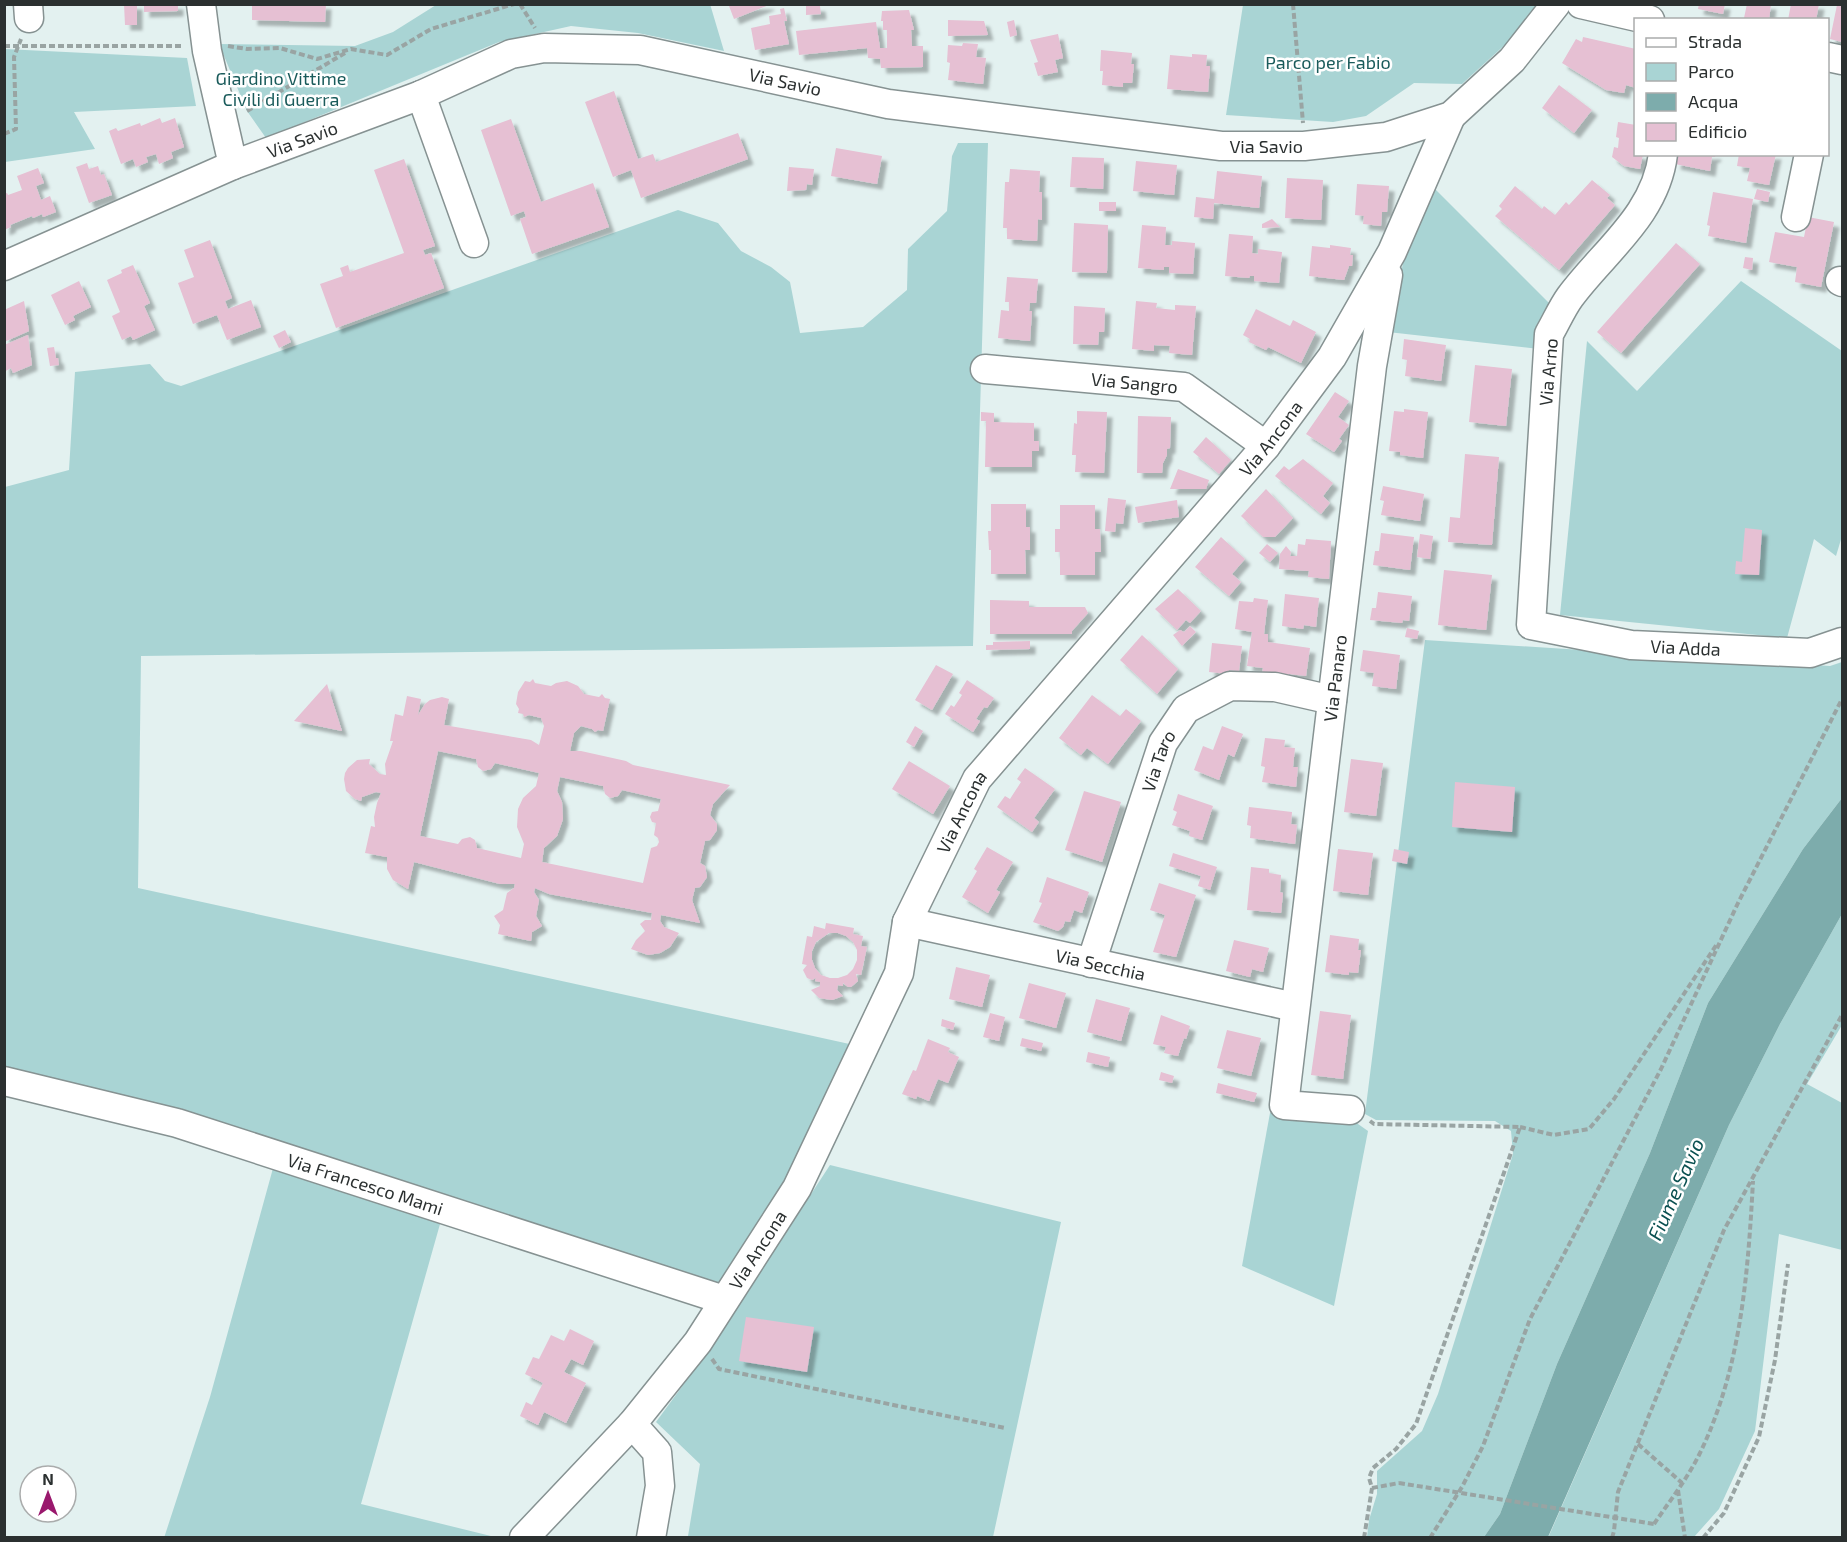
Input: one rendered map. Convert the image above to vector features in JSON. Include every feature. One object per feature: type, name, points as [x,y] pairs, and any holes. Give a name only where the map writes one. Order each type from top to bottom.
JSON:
[{"type":"street","points":[[201,4],[207,51],[233,165]]},
{"type":"street","name":"Via Savio","points":[[4,266],[233,165],[421,95],[511,54],[544,48],[640,50],[888,104],[1221,146],[1304,146],[1386,137],[1451,116],[1512,60],[1556,4]]},
{"type":"street","points":[[1581,4],[1641,18]]},
{"type":"street","points":[[421,95],[474,243]]},
{"type":"street","name":"Via Ancona","points":[[524,1538],[632,1424],[698,1342],[797,1188],[899,973],[906,922],[977,779],[1266,446],[1332,357],[1392,252],[1451,116]]},
{"type":"street","name":"Via Arno","points":[[1531,625],[1549,334],[1569,298],[1634,225],[1661,172],[1663,156]]},
{"type":"street","points":[[1796,217],[1809,156]]},
{"type":"street","name":"Via Panaro","points":[[1350,1110],[1284,1105],[1371,366],[1392,252]]},
{"type":"street","points":[[1332,357],[1371,366]]},
{"type":"street","name":"Via Sangro","points":[[985,369],[1184,387],[1266,446]]},
{"type":"street","name":"Via Adda","points":[[1531,625],[1631,645],[1810,653],[1842,642]]},
{"type":"street","name":"Via Taro","points":[[1091,963],[1162,743],[1186,709],[1230,687],[1275,687],[1332,700]]},
{"type":"street","name":"Via Secchia","points":[[906,922],[1295,1007]]},
{"type":"street","name":"Via Francesco Mami","points":[[4,1081],[177,1123],[724,1300]]},
{"type":"street","points":[[632,1424],[657,1452],[660,1486],[651,1538]]},
{"type":"path","points":[[227,46],[247,49],[280,48],[317,59],[351,49],[387,55],[431,30],[514,4]]},
{"type":"path","points":[[1293,4],[1304,146]]},
{"type":"path","points":[[4,134],[16,129],[14,57],[28,11]]},
{"type":"path","points":[[4,46],[185,46]]},
{"type":"path","points":[[247,111],[351,49]]},
{"type":"path","points":[[1430,1538],[1462,1487],[1483,1446],[1530,1319],[1661,1069],[1724,933],[1842,699]]},
{"type":"path","points":[[1350,1110],[1374,1124],[1520,1127],[1554,1135],[1589,1129],[1614,1099],[1724,933]]},
{"type":"path","points":[[1612,1538],[1618,1492],[1724,1230],[1842,1015]]},
{"type":"path","points":[[1364,1538],[1372,1488],[1369,1478],[1373,1468],[1396,1449],[1416,1424],[1520,1127]]},
{"type":"path","points":[[1372,1488],[1399,1482],[1654,1524],[1699,1455],[1719,1407],[1734,1356],[1746,1281],[1753,1177]]},
{"type":"path","points":[[1703,1538],[1724,1513],[1759,1437],[1775,1360],[1788,1264]]},
{"type":"path","points":[[698,1342],[719,1369],[1005,1428]]},
{"type":"path","points":[[1638,1444],[1682,1482]]},
{"type":"path","points":[[1678,1490],[1685,1538]]},
{"type":"green space","name":"Giardino Vittime Civili di Guerra","points":[[710,4],[724,51],[638,33],[571,26],[499,42],[266,138],[247,111],[219,44],[355,46],[393,32],[436,5]]},
{"type":"green space","name":"Parco per Fabio","points":[[1243,4],[1536,5],[1508,42],[1462,84],[1414,83],[1366,116],[1333,122],[1226,115]]},
{"type":"green space","points":[[5,49],[187,58],[196,106],[74,112],[95,149],[5,162]]},
{"type":"green space","points":[[958,143],[988,143],[973,646],[141,656],[138,888],[854,1045],[775,1204],[727,1281],[698,1284],[5,1069],[5,487],[69,470],[75,372],[150,364],[165,381],[181,386],[678,210],[718,223],[741,251],[771,267],[790,282],[800,333],[863,327],[907,290],[908,249],[947,211],[952,156]]},
{"type":"green space","points":[[1435,189],[1554,308],[1539,349],[1388,332],[1407,245]]},
{"type":"green space","points":[[1741,281],[1842,351],[1842,536],[1836,556],[1814,539],[1787,638],[1560,615],[1587,341],[1637,391]]},
{"type":"green space","points":[[1425,640],[1830,666],[1842,662],[1842,798],[1803,849],[1708,1003],[1650,1153],[1557,1364],[1500,1514],[1484,1537],[1367,1537],[1369,1520],[1377,1494],[1377,1471],[1422,1431],[1438,1394],[1513,1154],[1511,1131],[1495,1121],[1376,1120],[1365,1114]]},
{"type":"green space","points":[[1842,914],[1842,1025],[1807,1084],[1842,1103],[1842,1250],[1779,1234],[1755,1431],[1719,1509],[1694,1537],[1548,1538],[1729,1125],[1780,1024]]},
{"type":"green space","points":[[1270,1113],[1348,1117],[1368,1131],[1334,1306],[1242,1266]]},
{"type":"green space","points":[[275,1161],[442,1217],[361,1504],[495,1537],[164,1538],[210,1397]]},
{"type":"green space","points":[[830,1165],[1061,1222],[993,1537],[688,1536],[700,1464],[656,1422],[714,1343]]},
{"type":"water","name":"Fiume Savio","points":[[1842,798],[1842,914],[1780,1024],[1729,1125],[1548,1537],[1484,1537],[1500,1514],[1557,1364],[1650,1153],[1708,1003],[1803,849]]},
{"type":"building","points":[[124,4],[137,4],[137,25],[125,25]]},
{"type":"building","points":[[144,4],[178,4],[178,11],[144,12]]},
{"type":"building","points":[[252,4],[326,4],[325,22],[252,20]]},
{"type":"building","points":[[733,4],[769,5],[734,19],[729,6]]},
{"type":"building","points":[[1699,4],[1725,4],[1723,14],[1698,9]]},
{"type":"building","points":[[1747,4],[1771,4],[1769,18],[1744,18]]},
{"type":"building","points":[[1791,4],[1819,4],[1816,18],[1788,18]]},
{"type":"building","points":[[1837,5],[1842,6],[1842,42],[1830,39]]},
{"type":"building","points":[[806,6],[820,6],[821,14],[806,15]]},
{"type":"building","points":[[784,8],[789,44],[755,50],[751,28],[770,24],[769,16],[781,14],[780,9]]},
{"type":"building","points":[[909,10],[914,30],[911,30],[912,46],[923,46],[923,67],[881,68],[880,59],[868,58],[867,48],[799,55],[796,31],[876,22],[880,48],[887,48],[887,30],[883,30],[882,11]]},
{"type":"building","points":[[948,20],[984,21],[988,35],[948,36]]},
{"type":"building","points":[[1014,20],[1017,35],[1010,37],[1007,22]]},
{"type":"building","points":[[1058,34],[1063,58],[1055,60],[1058,72],[1038,76],[1034,63],[1038,62],[1030,40]]},
{"type":"building","points":[[1583,37],[1634,49],[1634,87],[1626,85],[1624,93],[1606,90],[1562,63],[1576,39],[1582,42]]},
{"type":"building","points":[[963,43],[978,44],[976,57],[986,58],[983,84],[948,80],[950,63],[947,62],[948,45],[962,46]]},
{"type":"building","points":[[1101,50],[1132,53],[1131,64],[1134,64],[1132,83],[1123,83],[1123,87],[1102,85]]},
{"type":"building","points":[[1192,54],[1207,55],[1206,66],[1210,66],[1208,92],[1167,89],[1170,55],[1192,57]]},
{"type":"building","points":[[1559,85],[1592,110],[1574,133],[1542,108]]},
{"type":"building","points":[[614,91],[638,159],[653,154],[656,162],[738,133],[748,159],[641,198],[631,170],[613,177],[585,102]]},
{"type":"building","points":[[160,118],[162,123],[175,118],[184,147],[171,152],[173,158],[159,164],[156,154],[146,157],[148,162],[136,167],[133,159],[121,164],[109,131],[116,128],[118,131],[140,123],[141,126]]},
{"type":"building","points":[[511,119],[541,202],[593,183],[609,227],[532,254],[520,219],[526,217],[524,211],[511,216],[481,130]]},
{"type":"building","points":[[1618,122],[1634,125],[1634,156],[1643,156],[1640,169],[1624,166],[1612,157],[1614,147],[1618,148],[1619,138],[1616,137]]},
{"type":"building","points":[[836,148],[882,156],[877,184],[831,176]]},
{"type":"building","points":[[1677,156],[1715,156],[1712,157],[1710,171],[1675,164]]},
{"type":"building","points":[[1739,156],[1776,156],[1769,185],[1747,181],[1750,168],[1737,166]]},
{"type":"building","points":[[1072,157],[1104,158],[1103,189],[1070,187]]},
{"type":"building","points":[[404,159],[435,246],[423,250],[425,255],[431,253],[444,288],[336,328],[320,284],[343,276],[340,268],[348,265],[350,272],[404,253],[374,170]]},
{"type":"building","points":[[1136,161],[1177,165],[1174,195],[1133,191]]},
{"type":"building","points":[[87,163],[89,169],[98,166],[101,175],[104,174],[112,195],[89,203],[76,167]]},
{"type":"building","points":[[789,167],[814,169],[812,185],[807,184],[806,190],[787,191]]},
{"type":"building","points":[[38,168],[44,183],[36,186],[41,200],[50,196],[56,212],[43,217],[42,214],[33,218],[32,216],[4,230],[4,194],[8,195],[22,190],[17,176]]},
{"type":"building","points":[[1010,169],[1040,171],[1039,192],[1042,192],[1042,220],[1038,219],[1037,241],[1007,239],[1007,228],[1003,228],[1005,182],[1009,182]]},
{"type":"building","points":[[1217,171],[1262,176],[1259,208],[1214,203],[1213,219],[1194,217],[1196,197],[1214,199]]},
{"type":"building","points":[[1287,178],[1323,180],[1321,220],[1285,218]]},
{"type":"building","points":[[1592,180],[1610,195],[1607,198],[1615,205],[1559,270],[1495,216],[1502,209],[1499,206],[1515,186],[1542,209],[1544,206],[1555,215],[1566,202],[1569,205]]},
{"type":"building","points":[[1357,184],[1389,186],[1387,212],[1382,212],[1381,226],[1363,224],[1364,216],[1355,215]]},
{"type":"building","points":[[1757,189],[1770,192],[1768,202],[1754,199]]},
{"type":"building","points":[[1713,192],[1753,199],[1746,243],[1708,236],[1710,226],[1707,225]]},
{"type":"building","points":[[1099,202],[1116,202],[1116,211],[1099,211]]},
{"type":"building","points":[[1808,217],[1834,222],[1821,287],[1795,282],[1797,267],[1769,262],[1775,232],[1804,237]]},
{"type":"building","points":[[1272,219],[1280,227],[1262,228],[1262,224]]},
{"type":"building","points":[[1074,223],[1108,225],[1107,273],[1072,272]]},
{"type":"building","points":[[1142,225],[1166,227],[1165,245],[1172,245],[1172,241],[1195,243],[1193,274],[1169,273],[1169,267],[1164,267],[1164,270],[1138,268]]},
{"type":"building","points":[[1229,234],[1253,236],[1252,253],[1258,254],[1258,249],[1282,252],[1279,283],[1254,281],[1254,276],[1249,278],[1225,276]]},
{"type":"building","points":[[210,240],[232,298],[225,301],[228,309],[251,300],[261,327],[227,340],[217,315],[193,324],[178,283],[194,277],[184,250]]},
{"type":"building","points":[[1676,243],[1700,264],[1621,353],[1597,332]]},
{"type":"building","points":[[1330,245],[1351,248],[1352,266],[1349,266],[1344,280],[1309,276],[1312,246],[1330,248]]},
{"type":"building","points":[[1745,257],[1753,258],[1752,270],[1743,268]]},
{"type":"building","points":[[133,265],[150,303],[144,306],[155,330],[133,340],[131,336],[122,340],[112,316],[120,312],[107,280]]},
{"type":"building","points":[[1007,277],[1038,279],[1036,303],[1030,303],[1029,311],[1032,311],[1030,341],[998,338],[1001,310],[1009,311],[1009,302],[1005,302]]},
{"type":"building","points":[[79,281],[91,307],[73,316],[75,320],[65,325],[51,295]]},
{"type":"building","points":[[24,301],[29,331],[4,342],[4,310]]},
{"type":"building","points":[[1136,301],[1157,303],[1156,308],[1175,310],[1175,305],[1196,306],[1192,355],[1169,353],[1170,346],[1154,345],[1154,351],[1132,349]]},
{"type":"building","points":[[1074,306],[1105,308],[1104,332],[1099,332],[1098,345],[1073,344]]},
{"type":"building","points":[[1256,309],[1290,326],[1293,320],[1316,332],[1301,363],[1268,347],[1266,350],[1249,342],[1250,339],[1243,335]]},
{"type":"building","points":[[285,330],[291,342],[279,348],[273,336]]},
{"type":"building","points":[[28,335],[32,365],[13,373],[11,368],[4,372],[4,345]]},
{"type":"building","points":[[1404,339],[1446,345],[1441,381],[1405,376],[1407,360],[1402,359]]},
{"type":"building","points":[[54,347],[59,365],[50,366],[47,348]]},
{"type":"building","points":[[1475,365],[1512,369],[1506,426],[1469,422]]},
{"type":"building","points":[[1335,392],[1349,401],[1338,417],[1349,425],[1339,439],[1342,441],[1334,452],[1306,434]]},
{"type":"building","points":[[1404,409],[1428,412],[1423,458],[1389,451],[1394,411],[1404,412]]},
{"type":"building","points":[[1077,411],[1107,412],[1104,473],[1075,472],[1076,455],[1072,455]]},
{"type":"building","points":[[981,412],[994,413],[994,422],[1034,423],[1034,441],[1039,441],[1039,451],[1032,451],[1032,467],[985,467],[986,421],[981,421]]},
{"type":"building","points":[[1138,416],[1171,417],[1170,448],[1167,449],[1162,473],[1137,473]]},
{"type":"building","points":[[1206,437],[1231,460],[1219,474],[1193,452]]},
{"type":"building","points":[[1465,454],[1499,457],[1492,545],[1448,542],[1450,517],[1460,518]]},
{"type":"building","points":[[1303,459],[1333,483],[1323,496],[1330,503],[1321,514],[1275,476],[1284,466],[1289,470]]},
{"type":"building","points":[[1178,469],[1209,480],[1206,489],[1170,489]]},
{"type":"building","points":[[1383,486],[1424,494],[1420,521],[1381,515],[1384,501],[1380,500]]},
{"type":"building","points":[[1266,489],[1293,518],[1275,537],[1263,537],[1241,516]]},
{"type":"building","points":[[1108,498],[1126,500],[1123,524],[1116,523],[1115,532],[1105,531]]},
{"type":"building","points":[[1177,500],[1179,517],[1138,523],[1135,507]]},
{"type":"building","points":[[991,504],[1026,504],[1026,527],[1030,527],[1030,550],[1025,550],[1026,574],[991,574],[988,531],[991,531]]},
{"type":"building","points":[[1060,505],[1095,505],[1095,529],[1100,529],[1101,552],[1095,552],[1095,575],[1060,575],[1060,552],[1055,552],[1055,529],[1060,529]]},
{"type":"building","points":[[1745,528],[1762,530],[1759,575],[1735,574],[1736,561],[1742,562]]},
{"type":"building","points":[[1381,533],[1414,537],[1410,570],[1373,565],[1375,551],[1379,551]]},
{"type":"building","points":[[1420,534],[1433,536],[1430,559],[1417,557]]},
{"type":"building","points":[[1221,537],[1245,559],[1232,574],[1241,582],[1229,596],[1195,567]]},
{"type":"building","points":[[1306,539],[1331,541],[1329,579],[1308,577],[1309,571],[1279,569],[1280,554],[1286,546],[1291,552],[1290,556],[1297,556],[1298,544],[1305,545]]},
{"type":"building","points":[[1267,544],[1278,553],[1270,562],[1259,553]]},
{"type":"building","points":[[1444,570],[1492,575],[1486,630],[1438,625]]},
{"type":"building","points":[[1178,589],[1201,611],[1190,623],[1186,620],[1177,630],[1155,609]]},
{"type":"building","points":[[1378,592],[1412,596],[1409,621],[1403,620],[1402,623],[1370,620],[1372,608],[1376,608]]},
{"type":"building","points":[[1285,594],[1319,598],[1316,627],[1304,625],[1303,629],[1282,626]]},
{"type":"building","points":[[1254,598],[1268,600],[1264,634],[1268,634],[1268,642],[1310,648],[1306,676],[1262,674],[1263,668],[1247,666],[1252,632],[1235,629],[1239,601],[1253,602]]},
{"type":"building","points":[[990,600],[1029,601],[1029,607],[1085,607],[1088,613],[1072,631],[1072,634],[990,634]]},
{"type":"building","points":[[1190,626],[1196,632],[1182,646],[1173,635],[1180,630],[1184,632]]},
{"type":"building","points":[[1407,628],[1419,631],[1417,639],[1405,637]]},
{"type":"building","points":[[1142,635],[1178,669],[1157,694],[1120,660]]},
{"type":"building","points":[[1030,641],[1030,649],[986,650],[986,645],[993,645],[993,642]]},
{"type":"building","points":[[1212,643],[1242,646],[1239,671],[1229,670],[1228,674],[1209,672]]},
{"type":"building","points":[[1363,650],[1400,655],[1396,689],[1372,686],[1374,673],[1360,671]]},
{"type":"building","points":[[936,665],[953,674],[932,710],[915,700]]},
{"type":"building","points":[[533,679],[535,683],[551,686],[567,681],[578,686],[584,694],[599,697],[602,694],[605,698],[610,699],[603,731],[595,732],[581,726],[574,733],[570,751],[581,751],[626,761],[633,765],[730,785],[713,804],[710,815],[717,824],[717,830],[710,840],[705,841],[700,863],[705,866],[707,877],[700,887],[695,888],[692,900],[700,923],[661,915],[660,921],[664,927],[679,933],[670,947],[660,953],[648,955],[631,949],[645,931],[640,924],[645,920],[651,920],[652,913],[549,894],[535,888],[534,892],[539,900],[536,916],[542,926],[532,932],[531,941],[498,934],[500,925],[494,916],[503,910],[507,893],[514,888],[515,884],[500,884],[414,862],[408,889],[393,880],[387,869],[387,857],[365,853],[371,826],[375,827],[374,817],[381,793],[376,792],[362,797],[361,801],[355,799],[346,791],[345,773],[357,760],[370,759],[369,764],[380,774],[386,775],[385,764],[393,741],[390,741],[395,714],[403,716],[407,696],[421,699],[418,715],[430,700],[442,697],[449,699],[444,725],[531,740],[539,745],[544,726],[541,718],[529,715],[524,717],[523,714],[518,713],[519,709],[516,704],[518,692],[525,681],[530,682]],"holes":[[[438,751],[476,759],[478,767],[483,771],[491,769],[495,763],[539,773],[536,786],[523,798],[518,809],[517,827],[524,844],[521,858],[477,848],[475,840],[470,837],[462,839],[458,844],[420,836]],[[560,777],[603,786],[605,794],[610,798],[618,796],[622,790],[661,799],[658,811],[652,812],[650,817],[652,822],[656,823],[654,835],[659,842],[657,846],[651,848],[643,883],[542,862],[544,848],[557,836],[563,819],[562,802],[557,791]]]},
{"type":"building","points":[[967,680],[994,698],[976,719],[980,721],[973,732],[945,714],[951,705],[954,707],[962,695],[959,693]]},
{"type":"building","points":[[327,684],[342,731],[294,721]]},
{"type":"building","points":[[1092,695],[1120,716],[1126,709],[1141,721],[1108,764],[1087,748],[1081,755],[1059,738]]},
{"type":"building","points":[[915,726],[923,731],[914,747],[906,742]]},
{"type":"building","points":[[1222,726],[1243,734],[1234,757],[1228,754],[1219,780],[1194,770],[1203,746],[1213,750]]},
{"type":"building","points":[[1265,738],[1285,740],[1284,747],[1295,748],[1293,767],[1298,767],[1296,787],[1262,782],[1265,767],[1261,766]]},
{"type":"building","points":[[1351,759],[1383,763],[1376,816],[1344,812]]},
{"type":"building","points":[[909,761],[950,786],[933,814],[892,789]]},
{"type":"building","points":[[1025,768],[1055,789],[1034,818],[1039,822],[1032,832],[997,807],[1005,796],[1010,799],[1021,782],[1017,779]]},
{"type":"building","points":[[1455,782],[1515,787],[1512,832],[1452,827]]},
{"type":"building","points":[[1084,791],[1121,802],[1102,862],[1065,850]]},
{"type":"building","points":[[1178,794],[1213,806],[1202,840],[1189,836],[1190,831],[1172,825],[1177,812],[1173,810]]},
{"type":"building","points":[[1249,807],[1292,812],[1291,824],[1297,825],[1295,844],[1250,838],[1251,826],[1247,825]]},
{"type":"building","points":[[987,847],[1013,862],[996,890],[1000,892],[988,913],[962,897]]},
{"type":"building","points":[[1338,849],[1373,853],[1368,895],[1333,891]]},
{"type":"building","points":[[1394,849],[1409,852],[1407,864],[1392,861]]},
{"type":"building","points":[[1173,853],[1217,867],[1210,890],[1198,886],[1201,876],[1169,866]]},
{"type":"building","points":[[1251,867],[1269,869],[1269,873],[1281,875],[1280,892],[1283,893],[1281,913],[1247,910]]},
{"type":"building","points":[[1047,877],[1089,892],[1082,913],[1074,910],[1070,922],[1065,921],[1063,927],[1058,931],[1033,922],[1042,903],[1039,902]]},
{"type":"building","points":[[1159,883],[1196,895],[1176,957],[1153,952],[1165,915],[1150,910]]},
{"type":"building","points":[[826,923],[854,928],[853,934],[863,936],[861,946],[867,947],[861,975],[856,974],[858,981],[851,987],[843,983],[843,986],[838,985],[837,990],[843,996],[832,1000],[819,998],[811,990],[820,986],[820,982],[815,981],[816,978],[812,980],[807,978],[803,970],[807,965],[802,964],[807,936],[812,937],[814,926],[825,929]],"holes":[[[829,933],[838,933],[853,942],[857,950],[857,960],[847,975],[830,978],[821,975],[815,968],[812,951],[816,942]]]},
{"type":"building","points":[[1330,935],[1359,939],[1358,950],[1361,950],[1358,973],[1349,972],[1349,975],[1325,972]]},
{"type":"building","points":[[1234,940],[1269,948],[1263,972],[1252,969],[1250,977],[1226,971]]},
{"type":"building","points":[[956,967],[990,975],[982,1007],[949,999]]},
{"type":"building","points":[[1029,983],[1066,993],[1056,1028],[1019,1018]]},
{"type":"building","points":[[1096,999],[1130,1008],[1121,1041],[1087,1032]]},
{"type":"building","points":[[1320,1011],[1351,1015],[1343,1079],[1311,1075]]},
{"type":"building","points":[[990,1013],[1005,1017],[999,1041],[983,1037]]},
{"type":"building","points":[[1161,1015],[1190,1026],[1178,1056],[1164,1053],[1166,1047],[1153,1044]]},
{"type":"building","points":[[942,1019],[955,1023],[953,1030],[941,1026]]},
{"type":"building","points":[[1227,1030],[1261,1038],[1251,1076],[1217,1068]]},
{"type":"building","points":[[1022,1038],[1043,1043],[1041,1051],[1020,1046]]},
{"type":"building","points":[[928,1039],[950,1048],[948,1052],[959,1057],[948,1083],[938,1079],[929,1101],[917,1096],[916,1099],[902,1094],[913,1070],[916,1071]]},
{"type":"building","points":[[1088,1052],[1110,1057],[1108,1067],[1086,1062]]},
{"type":"building","points":[[1161,1072],[1174,1076],[1172,1083],[1159,1080]]},
{"type":"building","points":[[1218,1083],[1257,1093],[1254,1102],[1216,1093]]},
{"type":"building","points":[[746,1317],[814,1327],[807,1372],[739,1361]]},
{"type":"building","points":[[570,1329],[594,1341],[583,1365],[571,1359],[564,1372],[586,1383],[566,1423],[544,1412],[538,1425],[520,1416],[526,1402],[532,1405],[543,1383],[525,1374],[533,1357],[539,1359],[551,1335],[564,1341]]}]
